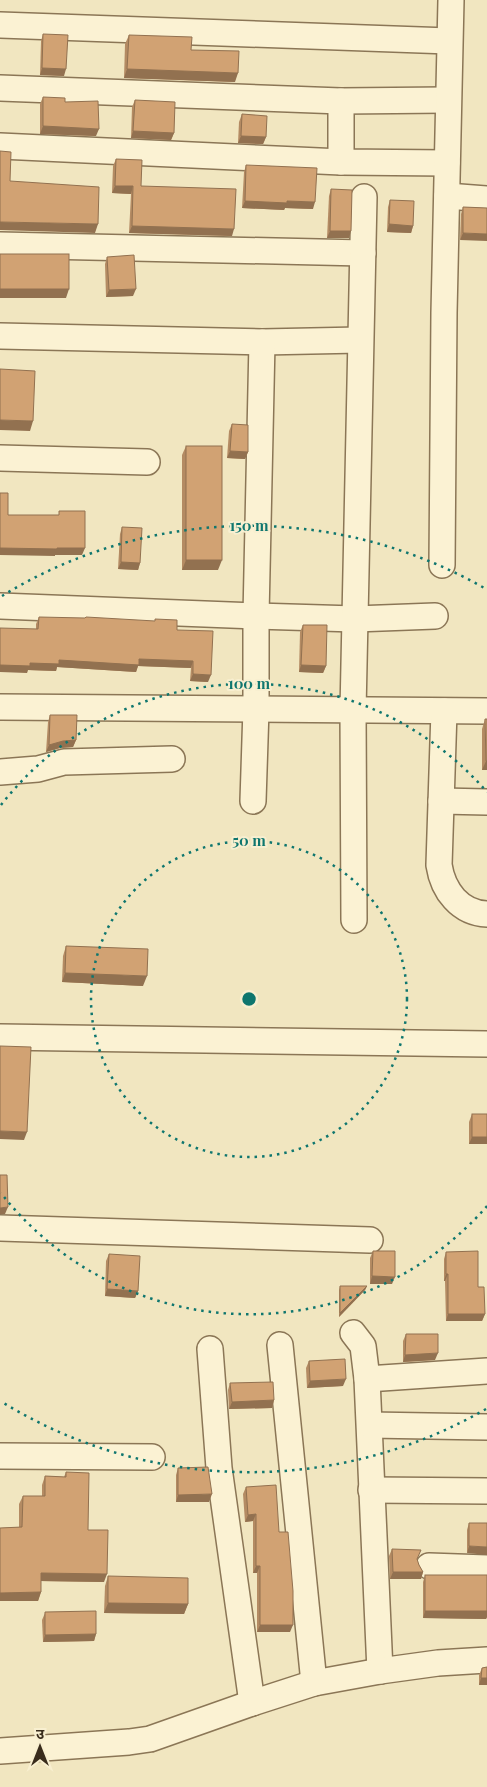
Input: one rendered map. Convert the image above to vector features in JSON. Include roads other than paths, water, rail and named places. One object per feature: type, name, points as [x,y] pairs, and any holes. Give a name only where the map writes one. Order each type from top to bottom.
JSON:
[{"type":"street","points":[[442,565],[447,100],[451,0]]},
{"type":"street","points":[[0,25],[449,41]]},
{"type":"street","points":[[0,88],[341,101],[447,100]]},
{"type":"street","points":[[341,101],[341,162]]},
{"type":"street","points":[[0,146],[341,162],[447,163]]},
{"type":"street","points":[[447,196],[487,200]]},
{"type":"street","points":[[354,920],[354,619],[364,197]]},
{"type":"street","points":[[0,245],[363,252]]},
{"type":"street","points":[[0,336],[262,342],[360,340]]},
{"type":"street","points":[[253,801],[262,342]]},
{"type":"street","points":[[0,458],[147,462]]},
{"type":"street","points":[[0,606],[354,619],[435,616]]},
{"type":"street","points":[[0,707],[487,711]]},
{"type":"street","points":[[444,711],[439,866],[441,879],[452,898],[462,906],[480,914],[487,914]]},
{"type":"street","points":[[0,772],[38,769],[64,762],[172,759]]},
{"type":"street","points":[[441,801],[487,802]]},
{"type":"street","points":[[0,1037],[487,1044]]},
{"type":"street","points":[[0,1228],[370,1240]]},
{"type":"street","points":[[353,1333],[364,1346],[368,1379],[371,1490],[380,1671]]},
{"type":"street","points":[[280,1345],[314,1684]]},
{"type":"street","points":[[210,1349],[219,1468],[252,1703]]},
{"type":"street","points":[[368,1379],[487,1371]]},
{"type":"street","points":[[370,1425],[487,1427]]},
{"type":"street","points":[[0,1456],[152,1458]]},
{"type":"street","points":[[371,1490],[487,1491]]},
{"type":"street","points":[[430,1566],[487,1568]]},
{"type":"street","points":[[0,1752],[150,1739],[252,1703],[314,1684],[438,1662],[487,1660]]}]
